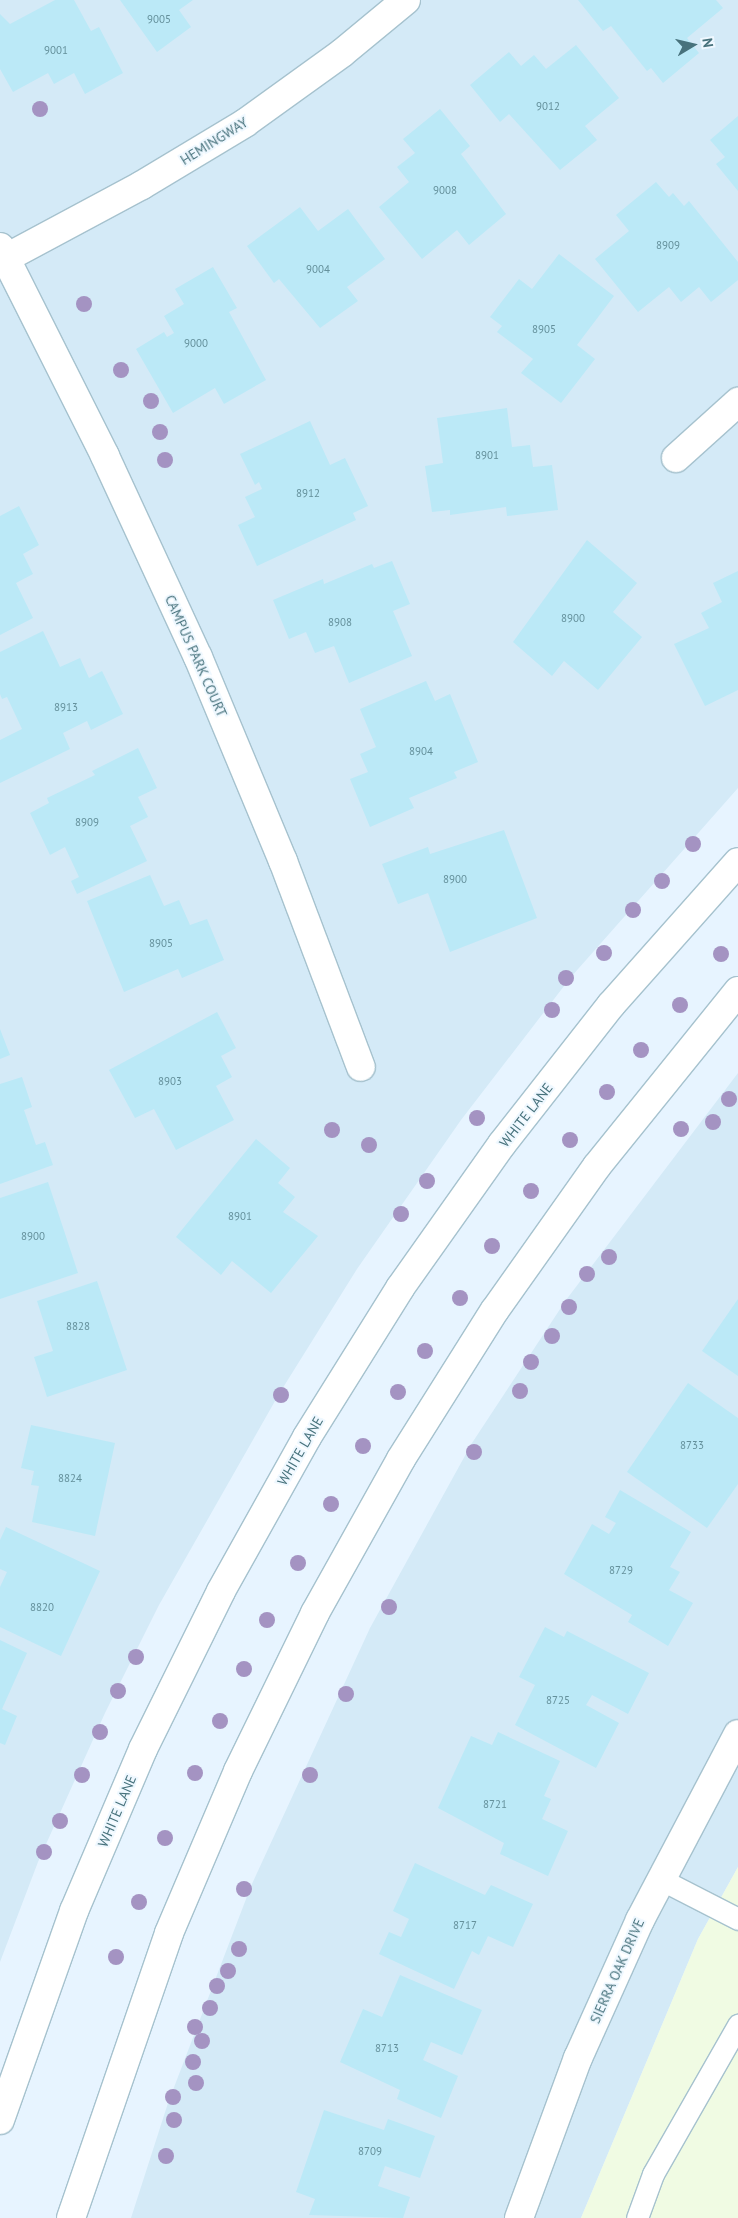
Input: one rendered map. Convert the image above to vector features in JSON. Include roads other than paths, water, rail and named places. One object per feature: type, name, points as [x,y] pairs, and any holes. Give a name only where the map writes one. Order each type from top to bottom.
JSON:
[{"type":"main road","name":"HEMINGWAY","points":[[3,252],[142,185],[244,123],[342,53],[406,0]]},
{"type":"main road","name":"CAMPUS PARK COURT","points":[[3,252],[105,456],[198,657],[283,861],[361,1067]]},
{"type":"main road","points":[[676,458],[738,402]]},
{"type":"main road","name":"WHITE LANE","points":[[0,2120],[74,1911],[143,1749],[221,1591],[307,1437],[400,1288],[502,1144],[611,1005],[738,862]]},
{"type":"main road","points":[[71,2218],[169,1933],[238,1771],[315,1613],[402,1459],[495,1310],[597,1166],[738,991]]},
{"type":"main road","name":"SIERRA OAK DRIVE","points":[[519,2218],[578,2058],[660,1879],[738,1734]]},
{"type":"lane","points":[[660,1879],[738,1919]]},
{"type":"lane","points":[[637,2218],[653,2174],[738,2025]]}]
